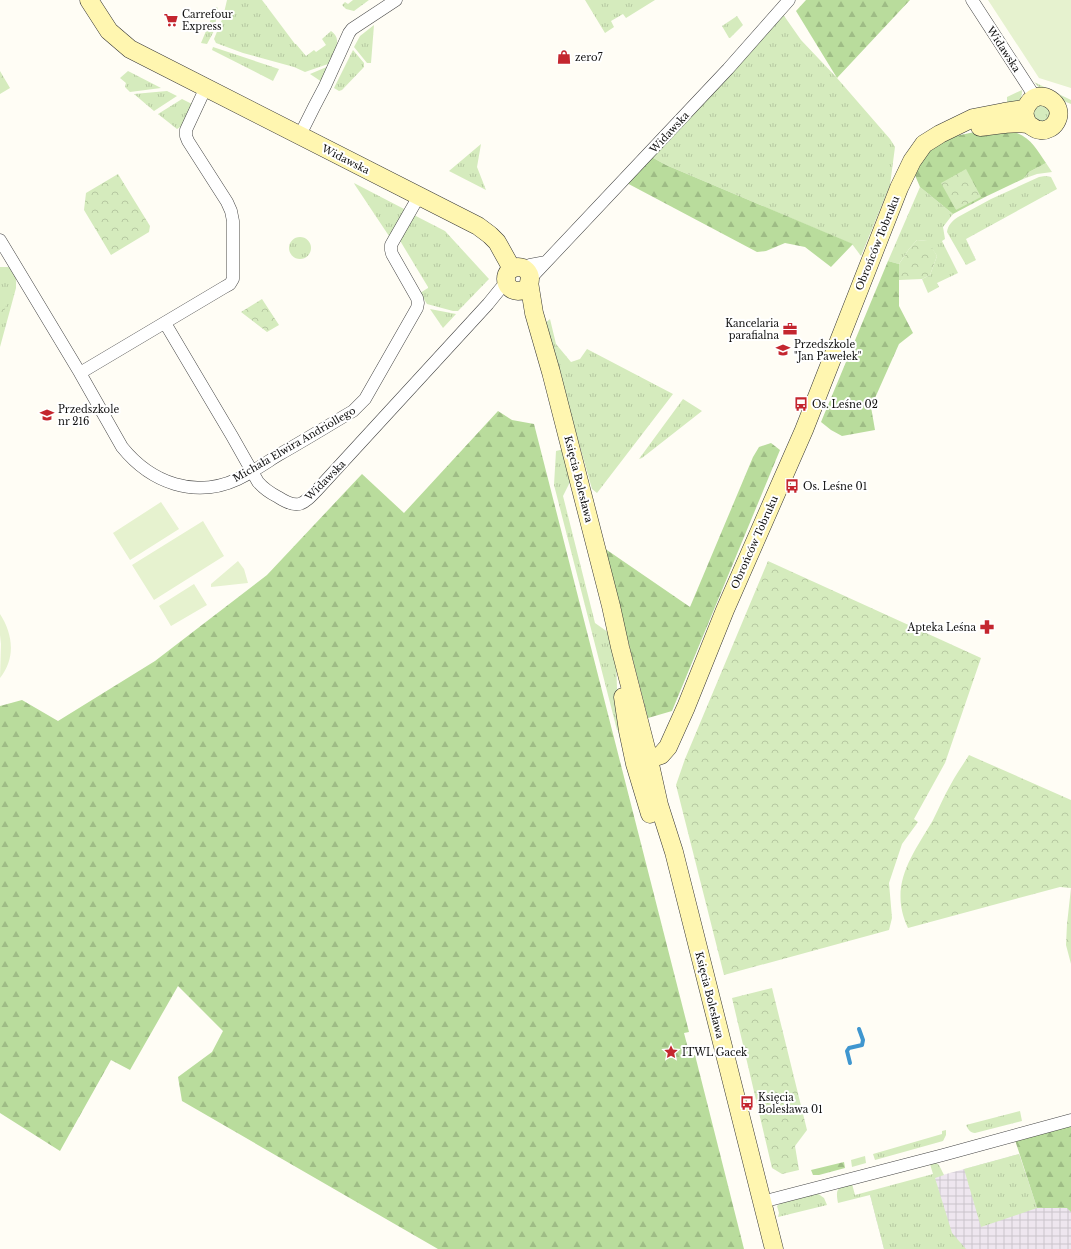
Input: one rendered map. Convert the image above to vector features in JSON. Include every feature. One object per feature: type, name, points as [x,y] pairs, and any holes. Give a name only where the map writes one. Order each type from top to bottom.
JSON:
[{"type":"street","name":"Widawska","points":[[89,0],[110,31],[130,49],[478,226],[497,242],[519,279]]},
{"type":"street","points":[[300,135],[325,86],[349,33],[352,29],[396,0]]},
{"type":"street","name":"Widawska","points":[[165,323],[252,471],[264,488],[288,503],[294,505],[307,500],[488,304],[501,288],[519,279],[530,264],[546,262],[648,156],[789,0]]},
{"type":"street","name":"Widawska","points":[[972,0],[1030,115]]},
{"type":"street","points":[[80,373],[230,284],[233,279],[234,221],[231,211],[186,136],[186,130],[206,88]]},
{"type":"street","points":[[1030,115],[1042,96],[1062,104],[1058,107],[1058,114],[1064,121]]},
{"type":"street","name":"Obrońców Tobruku","points":[[642,762],[661,755],[668,746],[686,707],[725,610],[804,430],[899,188],[912,161],[924,144],[940,134],[973,118],[1004,112],[1030,115],[1041,130],[1047,129],[1064,121]]},
{"type":"street","name":"Michała Elwira Andriollego","points":[[0,240],[80,373],[122,447],[130,457],[144,469],[168,482],[182,486],[206,488],[238,479],[353,411],[365,399],[417,308],[417,298],[390,250],[391,245],[419,196]]},
{"type":"street","name":"Księcia Bolesława","points":[[519,279],[534,313],[551,372],[610,599],[620,647],[621,686],[624,709],[674,852],[774,1249]]},
{"type":"street","points":[[762,1202],[1071,1120]]},
{"type":"shaded area","points":[[1019,1154],[1037,1208],[1071,1197],[1071,1249],[884,1249],[870,1195]]},
{"type":"green space","points":[[227,0],[262,0],[295,44],[306,56],[314,50],[316,52],[326,45],[322,39],[331,31],[337,38],[337,42],[335,51],[328,64],[305,72],[294,67],[243,53],[216,43],[214,39],[223,17]]},
{"type":"green space","points":[[353,0],[369,0],[354,11],[346,9],[342,5],[345,2],[348,4]]},
{"type":"green space","points":[[585,0],[655,0],[626,18],[623,14],[611,21],[614,27],[605,33]]},
{"type":"green space","points":[[806,0],[910,0],[837,78],[796,11]]},
{"type":"green space","points":[[988,0],[1071,0],[1071,88],[1039,78]]},
{"type":"green space","points":[[216,7],[218,8],[214,31],[207,44],[201,43]]},
{"type":"green space","points":[[780,10],[801,40],[837,78],[890,139],[895,147],[890,185],[861,256],[852,244],[666,165],[648,155]]},
{"type":"green space","points":[[737,16],[743,25],[729,38],[722,26]]},
{"type":"green space","points":[[374,25],[371,63],[367,63],[354,47],[360,36]]},
{"type":"green space","points":[[213,47],[279,69],[273,81],[212,50]]},
{"type":"green space","points":[[353,50],[364,63],[364,67],[342,90],[339,91],[334,88]]},
{"type":"green space","points":[[329,66],[322,82],[310,74]]},
{"type":"green space","points":[[0,71],[10,88],[0,94]]},
{"type":"green space","points":[[128,71],[161,88],[130,92],[125,87],[126,83],[120,78]]},
{"type":"green space","points":[[1034,82],[1071,100],[1071,104],[1056,98]]},
{"type":"green space","points":[[1022,90],[1020,99],[1007,108],[1007,97]]},
{"type":"green space","points":[[167,91],[177,96],[154,111],[134,94]]},
{"type":"green space","points":[[182,99],[196,106],[185,124],[177,129],[158,114]]},
{"type":"green space","points":[[1039,103],[1052,111],[1047,123],[1035,122],[1032,110]]},
{"type":"green space","points":[[1002,129],[1017,133],[1027,138],[1034,145],[1046,163],[1029,172],[1023,179],[953,214],[920,187],[914,173],[920,161],[928,151],[936,145],[944,140],[963,134]]},
{"type":"green space","points":[[481,144],[477,167],[486,190],[449,171]]},
{"type":"green space","points":[[648,155],[666,165],[853,244],[831,267],[805,247],[785,243],[766,251],[757,252],[623,181]]},
{"type":"green space","points":[[1046,163],[1052,172],[1037,174],[1023,179],[1029,172]]},
{"type":"green space","points":[[966,169],[981,197],[956,210],[941,183]]},
{"type":"green space","points":[[118,174],[150,226],[149,232],[111,255],[84,210],[86,193]]},
{"type":"green space","points":[[1039,177],[1051,177],[1057,189],[966,239],[976,260],[966,265],[947,232],[948,227],[952,222],[958,217],[991,199]]},
{"type":"green space","points":[[354,183],[406,210],[389,236],[355,185]]},
{"type":"green space","points":[[920,187],[953,214],[943,227],[945,239],[942,241],[958,273],[937,283],[939,287],[928,293],[922,279],[930,275],[937,256],[927,241],[917,240],[899,264],[888,261]]},
{"type":"green space","points":[[412,214],[445,231],[489,279],[458,311],[427,304],[420,293],[428,287],[399,239]]},
{"type":"green space","points":[[300,237],[308,240],[311,248],[308,256],[300,259],[292,256],[289,248],[292,240]]},
{"type":"green space","points":[[917,240],[928,241],[937,256],[930,275],[922,279],[899,280],[899,264]]},
{"type":"green space","points":[[888,261],[899,264],[899,306],[913,333],[899,344],[871,407],[875,430],[842,436],[821,422]]},
{"type":"green space","points":[[0,267],[12,267],[15,275],[16,288],[0,347]]},
{"type":"green space","points":[[0,295],[7,301],[1,325],[0,325]]},
{"type":"green space","points":[[262,299],[279,325],[267,332],[241,312]]},
{"type":"green space","points":[[430,309],[456,314],[443,328]]},
{"type":"green space","points":[[550,319],[556,344],[571,362],[580,359],[587,349],[673,394],[597,493],[592,489],[545,323]]},
{"type":"green space","points":[[683,399],[702,411],[639,459]]},
{"type":"green space","points":[[498,411],[512,420],[534,424],[689,1032],[684,1033],[690,1056],[695,1055],[744,1249],[438,1249],[182,1101],[178,1077],[212,1052],[223,1031],[178,986],[130,1070],[111,1060],[60,1151],[0,1113],[0,706],[22,700],[58,721],[155,661],[267,575],[362,474],[404,513]]},
{"type":"green space","points":[[771,443],[780,450],[672,711],[648,718],[604,548],[690,607],[753,457],[759,447]]},
{"type":"green space","points":[[564,449],[572,478],[563,496],[595,623],[612,635],[616,659],[618,718],[621,729],[617,730],[554,485],[556,451]]},
{"type":"green space","points":[[161,502],[179,529],[130,560],[113,533]]},
{"type":"green space","points":[[203,521],[224,556],[154,600],[132,565]]},
{"type":"green space","points":[[238,561],[244,569],[248,583],[211,587],[211,584]]},
{"type":"green space","points":[[768,561],[981,658],[945,763],[914,819],[918,822],[902,844],[889,883],[892,918],[889,930],[724,975],[676,785],[685,759]]},
{"type":"green space","points":[[194,584],[207,605],[171,626],[159,606]]},
{"type":"green space","points":[[0,614],[8,630],[11,646],[9,662],[0,678],[1,644]]},
{"type":"green space","points":[[969,755],[1071,800],[1071,888],[1060,887],[908,928],[902,912],[901,898],[905,871],[953,780]]},
{"type":"green space","points":[[1071,888],[1071,964],[1066,945]]},
{"type":"green space","points":[[772,988],[807,1130],[795,1146],[799,1170],[782,1174],[772,1168],[732,998]]},
{"type":"green space","points":[[1020,1111],[1022,1121],[975,1133],[970,1132],[966,1125]]},
{"type":"green space","points":[[1071,1125],[1071,1212],[1067,1208],[1037,1208],[1015,1140]]},
{"type":"green space","points":[[946,1130],[946,1135],[943,1141],[875,1160],[873,1154],[942,1134],[942,1131]]},
{"type":"green space","points":[[1019,1154],[1037,1208],[981,1227],[964,1169]]},
{"type":"green space","points":[[865,1156],[866,1163],[852,1167],[851,1160]]},
{"type":"green space","points":[[844,1162],[845,1168],[819,1175],[813,1175],[811,1170]]},
{"type":"green space","points":[[935,1162],[939,1165],[944,1175],[935,1178],[952,1233],[966,1249],[884,1249],[870,1195],[838,1203],[837,1191],[841,1188],[852,1184],[855,1195],[933,1174],[930,1164]]},
{"type":"green space","points":[[817,1193],[824,1198],[827,1205],[778,1217],[779,1213],[777,1206],[781,1203]]},
{"type":"waterway","points":[[850,1063],[847,1051],[849,1048],[862,1045],[863,1040],[859,1029]]},
{"type":"place","name":"Carrefour Express","points":[[171,20]]},
{"type":"place","name":"zero7","points":[[564,57]]},
{"type":"place","name":"Kancelaria parafialna","points":[[790,329]]},
{"type":"place","name":"Przedszkole \"Jan Pawełek\"","points":[[783,350]]},
{"type":"place","name":"Os. Leśne 02","points":[[801,404]]},
{"type":"place","name":"Przedszkole nr 216","points":[[47,415]]},
{"type":"place","name":"Os. Leśne 01","points":[[792,486]]},
{"type":"place","name":"Apteka Leśna","points":[[987,627]]},
{"type":"place","name":"ITWL Gacek","points":[[671,1052]]},
{"type":"place","name":"Księcia Bolesława 01","points":[[747,1103]]}]
